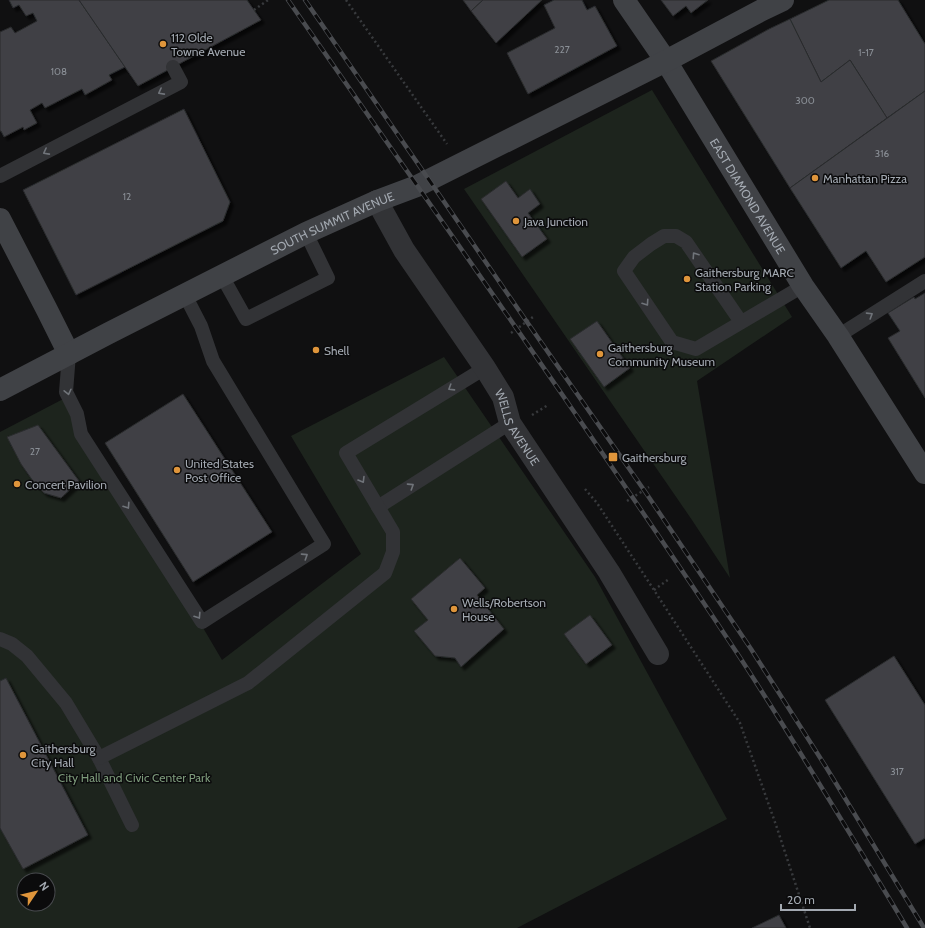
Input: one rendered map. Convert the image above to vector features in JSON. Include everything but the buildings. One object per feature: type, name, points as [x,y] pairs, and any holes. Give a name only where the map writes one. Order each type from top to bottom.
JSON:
[{"type":"street","name":"EAST DIAMOND AVENUE","points":[[624,0],[666,61],[803,286],[838,336],[925,473]]},
{"type":"street","name":"SOUTH SUMMIT AVENUE","points":[[0,390],[306,233],[376,201],[417,186],[666,61],[783,0]]},
{"type":"street","name":"WELLS AVENUE","points":[[376,201],[404,250],[485,368],[503,397],[510,422],[609,572],[658,654]]},
{"type":"street","points":[[0,219],[69,354]]},
{"type":"lane","points":[[0,176],[181,82],[173,67]]},
{"type":"lane","points":[[222,276],[246,319],[328,278],[306,233]]},
{"type":"lane","points":[[741,322],[686,242],[676,236],[664,236],[651,244],[634,257],[624,271],[672,342],[696,349],[803,286]]},
{"type":"lane","points":[[838,336],[925,281]]},
{"type":"lane","points":[[69,354],[66,392],[77,414],[81,434],[202,622],[324,544],[213,361],[201,326],[184,295]]},
{"type":"lane","points":[[99,758],[248,683],[385,572],[393,552],[393,532],[346,453],[485,368]]},
{"type":"lane","points":[[378,507],[510,422]]},
{"type":"lane","points":[[0,639],[12,644],[27,656],[66,703],[99,758],[132,825]]},
{"type":"path","points":[[254,10],[268,0]]},
{"type":"path","points":[[346,0],[461,164]]},
{"type":"path","points":[[511,333],[533,317]]},
{"type":"path","points":[[582,486],[597,503],[740,724],[777,828],[810,928]]},
{"type":"path","points":[[627,502],[649,487]]},
{"type":"path","points":[[654,590],[669,579]]},
{"type":"green space","points":[[652,90],[792,317],[697,381],[730,578],[692,520],[464,189]]},
{"type":"green space","name":"City Hall and Civic Center Park","points":[[444,357],[595,577],[727,819],[517,928],[0,928],[0,432],[67,397],[222,660],[361,554],[291,436]]},
{"type":"railway","points":[[288,0],[684,573],[782,723],[907,928]]},
{"type":"railway","points":[[305,0],[644,490],[751,649],[826,767],[924,928]]},
{"type":"place","name":"112 Olde Towne Avenue","points":[[163,44]]},
{"type":"place","name":"Manhattan Pizza","points":[[815,178]]},
{"type":"place","name":"Java Junction","points":[[516,221]]},
{"type":"place","name":"Gaithersburg MARC Station Parking","points":[[687,279]]},
{"type":"place","name":"Shell","points":[[316,350]]},
{"type":"place","name":"Gaithersburg Community Museum","points":[[600,354]]},
{"type":"place","name":"Gaithersburg","points":[[613,457]]},
{"type":"place","name":"United States Post Office","points":[[177,470]]},
{"type":"place","name":"Concert Pavilion","points":[[17,484]]},
{"type":"place","name":"Wells/Robertson House","points":[[454,609]]},
{"type":"place","name":"Gaithersburg City Hall","points":[[23,755]]}]
